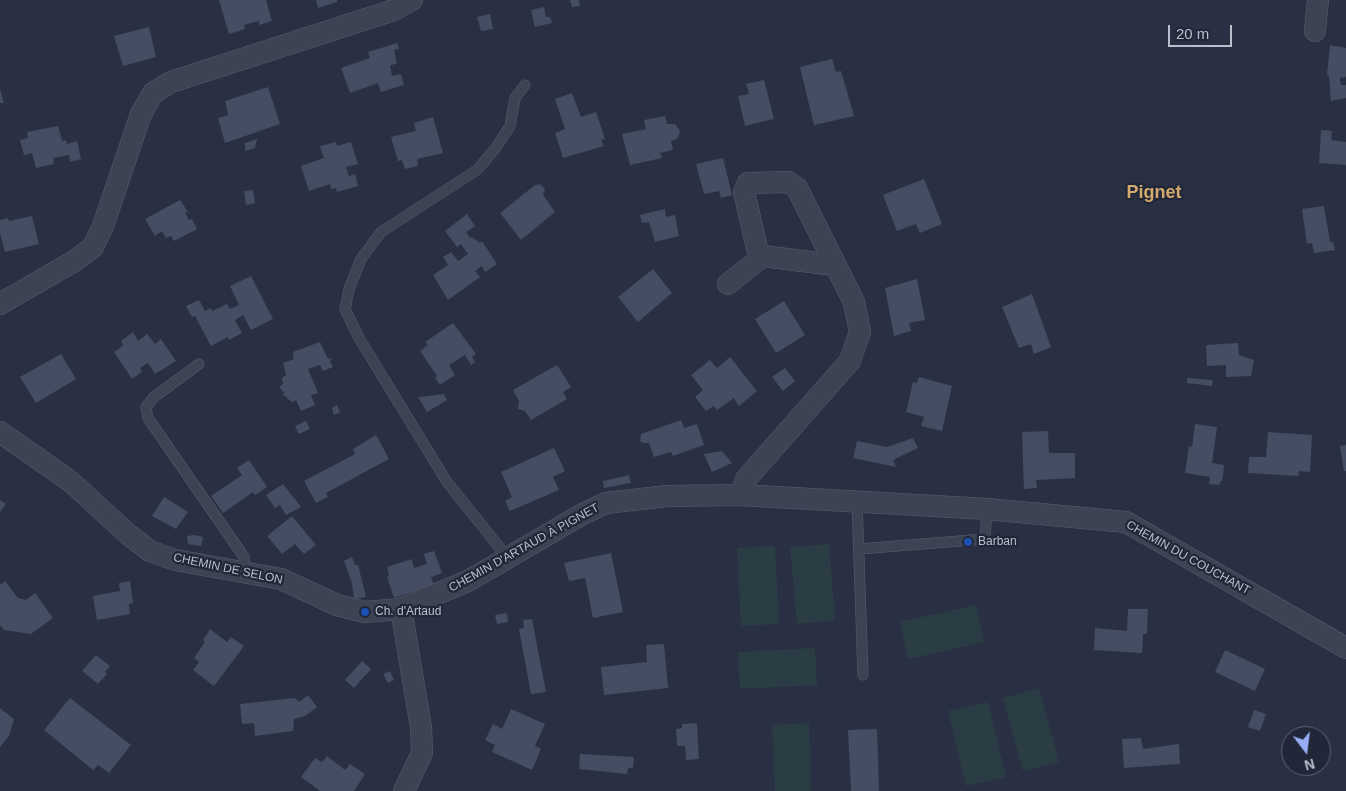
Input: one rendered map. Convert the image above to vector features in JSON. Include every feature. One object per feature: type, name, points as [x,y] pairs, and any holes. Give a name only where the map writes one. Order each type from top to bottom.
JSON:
[{"type":"street","points":[[0,304],[76,260],[94,247],[141,114],[153,93],[171,82],[394,10],[412,0]]},
{"type":"street","points":[[1315,32],[1318,0]]},
{"type":"street","points":[[741,494],[746,478],[850,361],[860,332],[854,302],[797,188],[789,182],[748,183],[744,192],[757,248],[762,256]]},
{"type":"street","points":[[728,284],[762,256],[834,265]]},
{"type":"street","name":"CHEMIN DE SELON","points":[[0,432],[70,481],[129,535],[150,551],[175,560],[280,579],[337,605],[365,612],[402,609]]},
{"type":"street","name":"CHEMIN D'ARTAUD À PIGNET","points":[[402,609],[468,581],[581,515],[606,503],[667,496],[741,494],[987,509]]},
{"type":"street","name":"CHEMIN DU COUCHANT","points":[[987,509],[1126,522],[1346,648]]},
{"type":"street","points":[[402,609],[421,727],[422,753],[409,788]]},
{"type":"lane","points":[[508,558],[447,482],[360,338],[345,309],[349,289],[361,260],[381,232],[477,170],[495,149],[510,126],[515,98],[524,85]]},
{"type":"lane","points":[[199,364],[154,397],[146,407],[148,418],[244,557],[246,572]]},
{"type":"lane","points":[[856,501],[863,674]]},
{"type":"lane","points":[[859,549],[985,540],[987,509]]},
{"type":"shaded area","points":[[829,544],[835,620],[797,624],[790,547]]},
{"type":"shaded area","points":[[775,546],[779,624],[741,626],[737,548]]},
{"type":"shaded area","points":[[976,605],[984,642],[908,659],[900,622]]},
{"type":"shaded area","points":[[815,648],[817,685],[740,689],[738,652]]},
{"type":"shaded area","points":[[1039,688],[1059,762],[1023,771],[1003,698]]},
{"type":"shaded area","points":[[988,702],[1006,777],[966,786],[948,711]]},
{"type":"shaded area","points":[[809,723],[811,791],[775,791],[772,725]]},
{"type":"building","points":[[219,0],[266,0],[272,21],[259,25],[259,21],[244,25],[245,29],[229,34]]},
{"type":"building","points":[[316,0],[337,0],[337,2],[318,8]]},
{"type":"building","points":[[570,0],[579,0],[580,6],[572,7]]},
{"type":"building","points":[[544,7],[546,17],[550,17],[552,23],[535,27],[531,10]]},
{"type":"building","points":[[490,14],[493,29],[481,31],[477,17]]},
{"type":"building","points":[[149,27],[156,57],[123,66],[114,36]]},
{"type":"building","points":[[397,43],[399,49],[394,50],[397,63],[390,66],[392,76],[401,74],[404,85],[381,92],[378,83],[350,93],[341,68],[370,58],[368,52]]},
{"type":"building","points":[[1330,45],[1346,48],[1346,77],[1340,78],[1341,85],[1346,85],[1346,98],[1331,101],[1329,76],[1327,75]]},
{"type":"building","points":[[832,59],[836,72],[841,71],[854,116],[814,125],[800,67]]},
{"type":"building","points":[[764,80],[774,119],[745,126],[738,96],[749,94],[746,84]]},
{"type":"building","points":[[268,87],[280,124],[225,143],[218,118],[228,115],[225,101]]},
{"type":"building","points":[[0,89],[4,103],[0,103]]},
{"type":"building","points":[[572,93],[581,117],[596,112],[605,139],[601,140],[604,146],[563,158],[555,133],[565,129],[555,99]]},
{"type":"building","points":[[665,116],[667,124],[675,124],[680,131],[678,138],[671,141],[673,150],[660,153],[662,158],[630,165],[622,134],[646,129],[644,120]]},
{"type":"building","points":[[433,117],[443,153],[417,159],[418,166],[405,169],[402,160],[398,161],[391,137],[416,131],[414,123]]},
{"type":"building","points":[[58,126],[62,141],[66,140],[67,144],[77,141],[81,159],[70,162],[69,155],[53,158],[54,164],[36,168],[32,153],[24,155],[20,140],[28,138],[27,132]]},
{"type":"building","points":[[1321,130],[1332,131],[1331,140],[1346,142],[1346,165],[1319,163]]},
{"type":"building","points":[[257,139],[255,148],[245,151],[245,143]]},
{"type":"building","points":[[336,142],[337,146],[351,142],[358,164],[346,167],[349,176],[355,174],[358,186],[337,192],[336,188],[331,189],[330,184],[309,191],[301,166],[324,158],[320,146]]},
{"type":"building","points":[[723,158],[732,195],[721,198],[719,191],[704,194],[696,164]]},
{"type":"building","points":[[924,179],[942,224],[920,233],[916,224],[897,231],[883,195]]},
{"type":"building","points":[[540,184],[545,189],[543,195],[555,212],[521,240],[500,213],[535,185]]},
{"type":"building","points":[[253,190],[255,203],[246,205],[244,191]]},
{"type":"building","points":[[180,200],[188,212],[185,213],[189,220],[192,219],[197,229],[174,241],[171,236],[166,238],[162,231],[155,236],[145,219]]},
{"type":"building","points":[[1324,206],[1330,242],[1333,242],[1335,250],[1314,253],[1312,243],[1307,244],[1302,209]]},
{"type":"building","points":[[665,209],[666,217],[675,215],[679,236],[655,242],[649,222],[642,223],[640,215]]},
{"type":"building","points":[[467,214],[475,226],[466,232],[470,238],[472,237],[480,243],[482,241],[497,264],[485,272],[482,266],[475,271],[480,277],[448,300],[433,275],[448,265],[443,257],[451,252],[458,261],[468,254],[461,244],[457,247],[445,231]]},
{"type":"building","points":[[32,216],[39,244],[5,252],[0,233],[0,220],[8,218],[9,221]]},
{"type":"building","points":[[653,269],[672,293],[638,322],[618,297]]},
{"type":"building","points":[[251,276],[273,319],[251,330],[243,315],[235,320],[242,333],[229,340],[228,337],[211,346],[195,316],[192,317],[186,306],[199,300],[205,311],[211,308],[212,311],[227,304],[230,309],[239,305],[230,286]]},
{"type":"building","points":[[917,279],[925,320],[909,323],[911,331],[894,336],[885,288]]},
{"type":"building","points":[[1032,294],[1051,347],[1034,354],[1031,344],[1019,348],[1002,307]]},
{"type":"building","points":[[784,301],[805,335],[776,353],[755,319]]},
{"type":"building","points":[[453,323],[476,354],[472,357],[475,362],[471,365],[465,355],[449,365],[455,375],[440,385],[435,378],[437,376],[420,351],[428,345],[425,342]]},
{"type":"building","points":[[133,332],[138,341],[147,334],[155,344],[161,339],[176,361],[155,374],[148,363],[140,368],[142,372],[132,379],[114,352],[123,346],[121,341]]},
{"type":"building","points":[[320,342],[328,359],[332,358],[330,362],[333,367],[323,371],[320,365],[308,369],[318,393],[311,395],[315,405],[301,411],[296,400],[292,402],[282,394],[285,393],[279,387],[283,384],[282,378],[286,375],[283,363],[294,359],[293,352]]},
{"type":"building","points":[[1238,343],[1239,355],[1254,360],[1251,376],[1226,377],[1226,365],[1207,366],[1206,345]]},
{"type":"building","points":[[61,354],[76,379],[36,403],[20,377]]},
{"type":"building","points":[[730,357],[757,391],[739,406],[734,398],[717,410],[714,406],[706,411],[695,397],[703,390],[691,375],[710,360],[717,368]]},
{"type":"building","points":[[557,365],[571,387],[563,392],[567,399],[531,420],[525,411],[518,409],[519,401],[513,390]]},
{"type":"building","points":[[785,368],[795,381],[783,391],[772,377]]},
{"type":"building","points":[[919,377],[952,386],[942,431],[921,426],[924,417],[906,412],[913,382],[917,383]]},
{"type":"building","points":[[1187,378],[1213,380],[1212,386],[1187,383]]},
{"type":"building","points":[[444,394],[447,400],[427,412],[418,397]]},
{"type":"building","points":[[337,405],[340,412],[334,415],[332,408]]},
{"type":"building","points":[[681,420],[684,428],[697,424],[704,445],[673,456],[671,452],[654,457],[649,443],[640,441],[641,434]]},
{"type":"building","points":[[306,421],[310,429],[299,434],[295,426]]},
{"type":"building","points":[[1195,424],[1217,427],[1212,463],[1224,465],[1223,477],[1219,485],[1209,484],[1210,477],[1185,473],[1189,446],[1192,447]]},
{"type":"building","points":[[1048,431],[1049,453],[1075,453],[1075,478],[1036,480],[1037,488],[1024,489],[1022,432]]},
{"type":"building","points":[[1268,432],[1312,435],[1310,472],[1299,471],[1298,476],[1248,473],[1249,457],[1266,457]]},
{"type":"building","points":[[376,435],[389,459],[326,493],[328,497],[316,503],[304,481],[355,454],[353,449]]},
{"type":"building","points":[[913,438],[918,448],[893,460],[896,467],[853,458],[857,441],[887,447]]},
{"type":"building","points":[[1346,445],[1346,471],[1344,471],[1340,446]]},
{"type":"building","points":[[554,448],[565,471],[553,477],[559,490],[510,511],[505,501],[512,497],[501,472]]},
{"type":"building","points":[[722,451],[732,463],[712,472],[704,454]]},
{"type":"building","points":[[249,460],[267,487],[255,495],[253,492],[223,513],[211,496],[242,475],[237,468]]},
{"type":"building","points":[[629,475],[631,483],[604,488],[603,481]]},
{"type":"building","points":[[283,484],[301,507],[286,515],[280,505],[275,508],[266,495]]},
{"type":"building","points":[[164,497],[188,512],[176,529],[152,516]]},
{"type":"building","points":[[0,500],[6,504],[0,512]]},
{"type":"building","points":[[292,516],[316,545],[304,554],[295,544],[282,554],[267,536]]},
{"type":"building","points":[[187,536],[203,537],[201,546],[188,544]]},
{"type":"building","points":[[434,551],[442,573],[431,577],[434,585],[394,598],[387,577],[389,576],[387,567],[412,559],[414,568],[427,564],[424,554]]},
{"type":"building","points":[[611,553],[623,612],[593,618],[585,578],[569,581],[564,563]]},
{"type":"building","points":[[352,557],[355,565],[358,565],[366,597],[354,599],[352,583],[344,561]]},
{"type":"building","points":[[5,581],[18,598],[26,600],[35,593],[53,618],[31,634],[4,630],[0,625],[0,585]]},
{"type":"building","points":[[130,581],[133,603],[129,604],[130,614],[97,620],[93,596],[120,591],[119,583]]},
{"type":"building","points":[[1128,609],[1148,609],[1147,634],[1143,634],[1142,653],[1094,650],[1095,628],[1127,631]]},
{"type":"building","points":[[507,613],[508,622],[497,624],[495,615]]},
{"type":"building","points":[[532,619],[546,692],[531,694],[519,629],[524,628],[523,620]]},
{"type":"building","points":[[210,629],[227,642],[231,637],[244,646],[214,686],[193,670],[199,662],[194,658],[205,642],[203,640]]},
{"type":"building","points":[[664,644],[668,688],[604,695],[601,667],[647,662],[646,645]]},
{"type":"building","points":[[1225,650],[1265,669],[1255,691],[1215,672]]},
{"type":"building","points":[[96,655],[110,666],[105,672],[107,674],[98,684],[82,671]]},
{"type":"building","points":[[362,661],[371,669],[354,688],[345,680]]},
{"type":"building","points":[[390,671],[394,680],[388,683],[383,674]]},
{"type":"building","points":[[308,695],[317,707],[305,716],[294,719],[293,731],[255,736],[254,723],[242,724],[240,704],[295,698],[299,702]]},
{"type":"building","points":[[70,698],[131,745],[109,773],[98,765],[93,770],[44,730]]},
{"type":"building","points":[[0,708],[14,719],[9,736],[0,747]]},
{"type":"building","points":[[511,709],[545,724],[535,746],[541,749],[532,770],[492,752],[495,745],[485,740],[493,724],[502,729]]},
{"type":"building","points":[[1254,710],[1266,714],[1260,731],[1248,727]]},
{"type":"building","points":[[697,723],[699,759],[686,760],[685,746],[677,746],[676,729],[682,728],[682,724]]},
{"type":"building","points":[[877,729],[879,791],[851,791],[848,730]]},
{"type":"building","points":[[1141,738],[1143,749],[1179,744],[1180,764],[1124,768],[1122,739]]},
{"type":"building","points":[[580,754],[634,757],[633,768],[628,768],[627,774],[579,769]]},
{"type":"building","points":[[327,756],[345,770],[350,764],[365,774],[354,791],[320,791],[301,777],[315,758],[322,762]]},
{"type":"place","name":"Barban","points":[[968,542]]},
{"type":"place","name":"Ch. d'Artaud","points":[[365,612]]},
{"type":"district","name":"Pignet","points":[[1154,193]]}]
